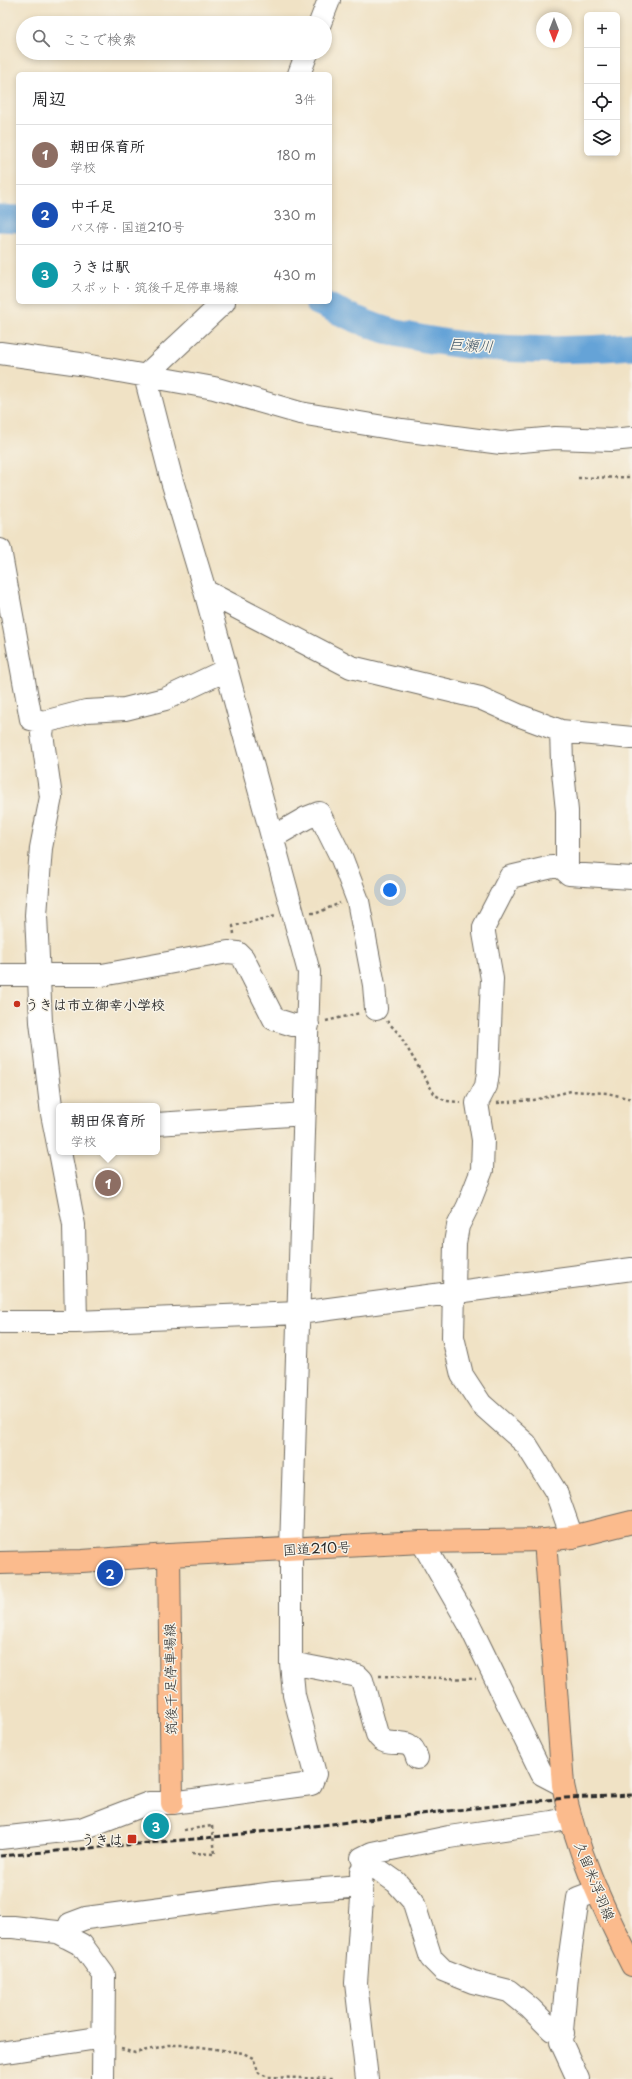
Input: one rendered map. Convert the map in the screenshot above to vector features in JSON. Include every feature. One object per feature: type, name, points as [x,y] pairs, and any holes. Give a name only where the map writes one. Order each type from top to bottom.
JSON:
[{"type":"main road","name":"国道210号","points":[[0,1563],[82,1561],[169,1554],[422,1542],[545,1540],[572,1537],[632,1522]]},
{"type":"main road","name":"久留米浮羽線","points":[[545,1540],[563,1785],[570,1818],[597,1891],[632,1965]]},
{"type":"main road","name":"筑後千足停車場線","points":[[169,1554],[172,1804]]},
{"type":"street","points":[[323,16],[330,0]]},
{"type":"street","points":[[300,72],[304,60]]},
{"type":"street","points":[[145,376],[223,304]]},
{"type":"street","points":[[0,354],[52,360],[214,388],[300,414],[486,441],[501,442],[555,438],[611,440],[632,438]]},
{"type":"street","points":[[0,1838],[81,1829],[149,1803],[172,1804],[311,1784],[315,1774],[294,1695],[292,1663],[291,1549],[309,972],[205,591],[172,481],[145,376]]},
{"type":"street","points":[[0,550],[31,719],[44,722],[86,711],[125,709],[166,699],[226,670]]},
{"type":"street","points":[[205,591],[351,667],[480,698],[518,715],[561,731],[632,738]]},
{"type":"street","points":[[44,722],[42,734],[51,797],[41,848],[36,915],[41,1022],[56,1135]]},
{"type":"street","points":[[561,731],[562,762],[567,812],[567,863],[565,870]]},
{"type":"street","points":[[273,837],[306,818],[319,813],[342,859],[356,896],[374,985],[376,1009]]},
{"type":"street","points":[[572,1537],[556,1492],[526,1444],[481,1404],[462,1375],[453,1337],[455,1243],[458,1226],[468,1206],[482,1170],[483,1140],[478,1103],[486,1086],[488,1073],[492,979],[484,928],[510,877],[552,867],[561,867],[569,874],[632,878]]},
{"type":"street","points":[[0,975],[102,975],[228,952],[238,953],[244,958],[274,1019],[293,1025],[308,1025]]},
{"type":"street","points":[[160,1124],[305,1114]]},
{"type":"street","points":[[60,1155],[74,1225],[76,1322]]},
{"type":"street","points":[[0,1322],[76,1322],[299,1313],[632,1269]]},
{"type":"street","points":[[422,1542],[469,1624],[542,1774],[563,1785]]},
{"type":"street","points":[[292,1663],[358,1676],[362,1680],[377,1734],[381,1741],[387,1743],[410,1744],[415,1750],[417,1758]]},
{"type":"street","points":[[362,1858],[372,1853],[449,1837],[570,1818]]},
{"type":"street","points":[[362,1858],[362,1886],[356,1983],[368,2079]]},
{"type":"street","points":[[362,1858],[396,1882],[414,1901],[431,1958],[444,1970],[473,1982],[509,1991],[530,2008],[552,2030],[563,2033]]},
{"type":"street","points":[[66,1937],[70,1924],[86,1918],[274,1893],[362,1886]]},
{"type":"street","points":[[578,2079],[561,2042],[567,1976],[578,1898],[597,1891]]},
{"type":"street","points":[[0,1927],[58,1932],[82,1945],[104,1975],[103,2079]]},
{"type":"street","points":[[0,2053],[104,2038]]},
{"type":"path","points":[[578,478],[632,477]]},
{"type":"path","points":[[238,953],[233,926],[293,913],[317,913],[356,896]]},
{"type":"path","points":[[308,1025],[376,1009],[399,1034],[435,1095],[446,1101],[478,1103],[534,1100],[571,1092],[607,1093],[632,1099]]},
{"type":"path","points":[[358,1676],[497,1679]]},
{"type":"path","points":[[184,1830],[212,1826],[215,1854],[192,1853]]},
{"type":"path","points":[[104,2038],[124,2051],[135,2053],[168,2045],[216,2048],[243,2053],[253,2058],[259,2072],[268,2077],[332,2079]]},
{"type":"waterway","name":"巨瀬川","points":[[0,218],[16,219]]},
{"type":"waterway","name":"巨瀬川","points":[[322,304],[359,321],[385,330],[445,342],[476,346],[539,350],[632,346]]},
{"type":"railway","points":[[0,1856],[205,1838],[565,1798],[632,1795]]},
{"type":"place","name":"うきは市立御幸小学校","points":[[17,1004]]},
{"type":"place","name":"朝田保育所","points":[[108,1183]]},
{"type":"place","name":"中千足","points":[[110,1573]]},
{"type":"place","name":"うきは駅","points":[[156,1826]]},
{"type":"place","name":"うきは","points":[[132,1839]]}]
